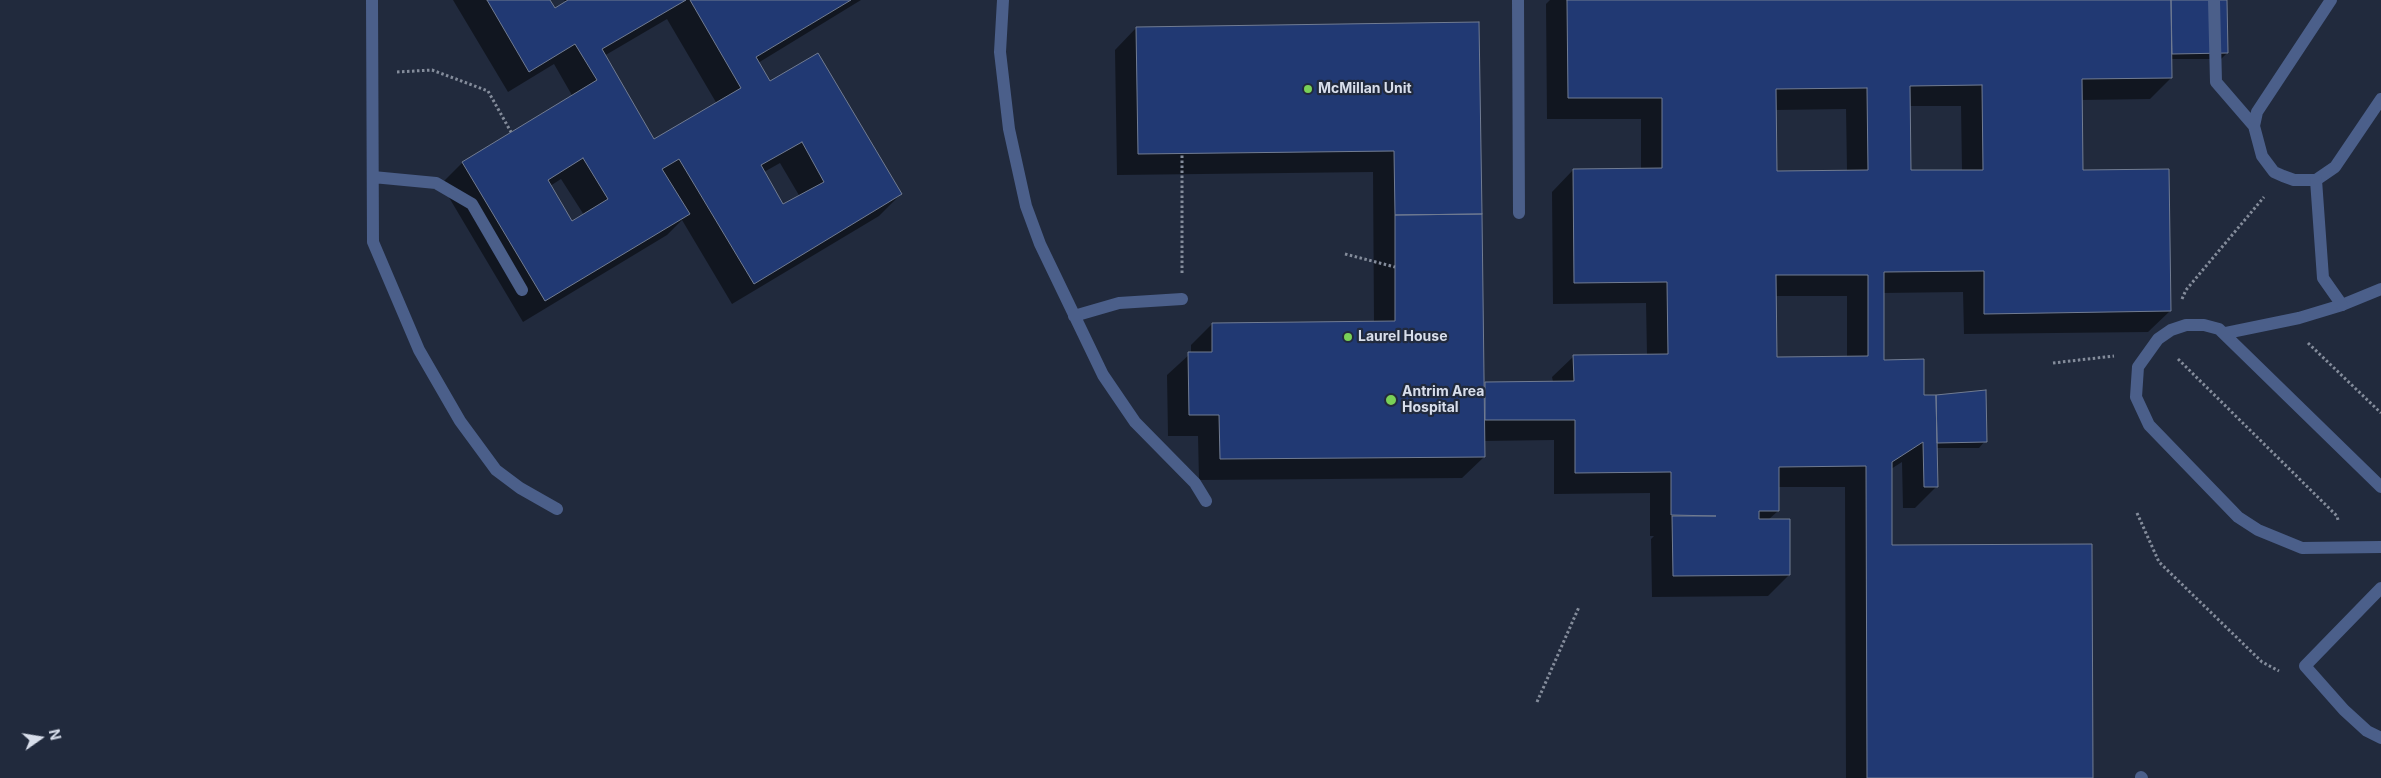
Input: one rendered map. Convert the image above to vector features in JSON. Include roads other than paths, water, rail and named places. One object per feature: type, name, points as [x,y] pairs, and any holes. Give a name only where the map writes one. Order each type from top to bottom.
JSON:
[{"type":"street","points":[[372,0],[373,242],[419,350],[460,420],[496,470],[520,488],[557,509]]},
{"type":"street","points":[[1003,0],[1000,52],[1016,166],[1026,206],[1037,237],[1103,375],[1135,422],[1195,483],[1206,501]]},
{"type":"street","points":[[1518,0],[1519,213]]},
{"type":"street","points":[[2214,0],[2216,82],[2254,126],[2262,156],[2274,172],[2294,180],[2316,180],[2335,167],[2381,99]]},
{"type":"street","points":[[2254,126],[2261,104],[2331,0]]},
{"type":"street","points":[[373,177],[436,183],[472,204],[522,290]]},
{"type":"street","points":[[2316,180],[2323,278],[2342,305]]},
{"type":"street","points":[[2226,333],[2286,321],[2342,305],[2381,289]]},
{"type":"street","points":[[1074,316],[1119,303],[1182,299]]},
{"type":"street","points":[[2381,487],[2226,333],[2204,325],[2186,325],[2171,330],[2158,339],[2138,367],[2136,397],[2141,412],[2149,425],[2231,510],[2258,530],[2302,548],[2381,547]]},
{"type":"street","points":[[2381,588],[2305,666],[2344,710],[2367,731],[2381,738]]},
{"type":"place","name":"McMillan Unit","points":[[1308,89]]},
{"type":"place","name":"Laurel House","points":[[1348,337]]},
{"type":"place","name":"Antrim Area Hospital","points":[[1391,400]]}]
